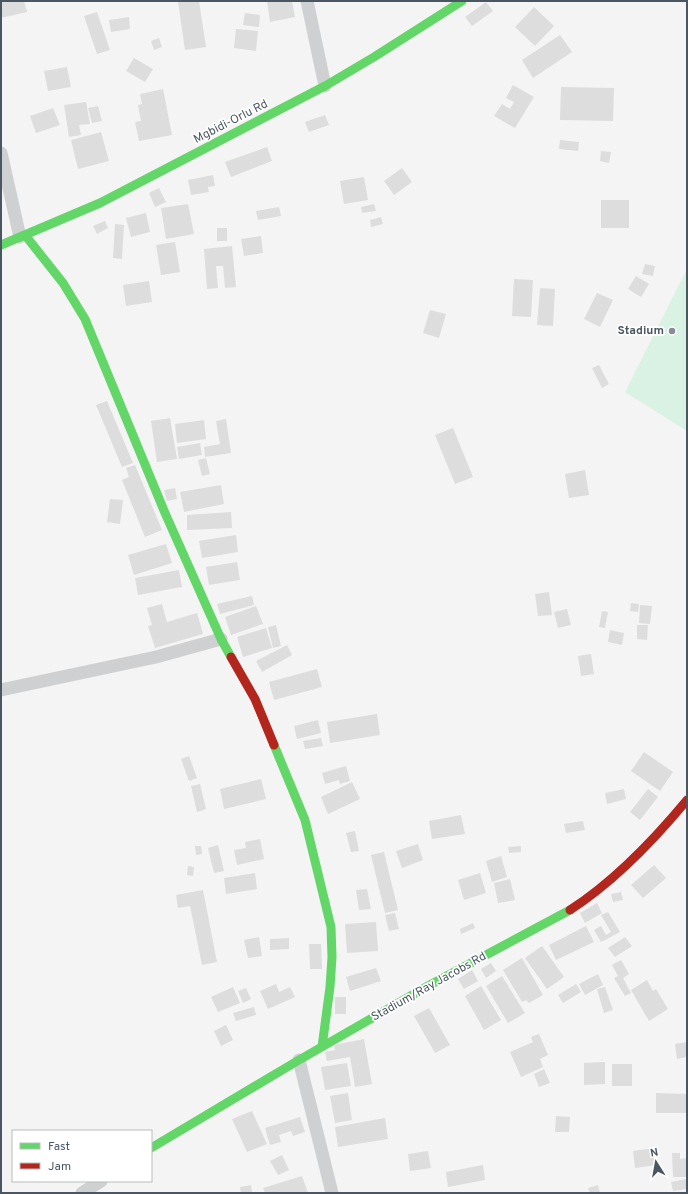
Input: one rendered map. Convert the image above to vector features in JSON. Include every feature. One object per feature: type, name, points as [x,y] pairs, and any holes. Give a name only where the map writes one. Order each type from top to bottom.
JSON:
[{"type":"street","points":[[307,1],[325,86]]},
{"type":"street","name":"Mgbidi-Orlu Rd","points":[[1,245],[100,202],[325,86],[462,1]]},
{"type":"street","points":[[1,153],[23,236],[63,283],[85,319],[165,513],[221,639],[255,699],[305,820],[331,927],[332,938],[330,1003],[322,1047]]},
{"type":"street","points":[[1,690],[156,657],[221,639]]},
{"type":"street","name":"Stadium/Ray Jacobs Rd","points":[[152,1147],[299,1060],[428,986],[558,917],[585,900],[611,880],[665,826],[687,800]]},
{"type":"street","points":[[299,1060],[332,1193]]},
{"type":"street","points":[[82,1193],[98,1182]]},
{"type":"green space","name":"Stadium","points":[[687,269],[687,431],[625,392]]},
{"type":"building","points":[[1,1],[24,1],[27,12],[1,18]]},
{"type":"building","points":[[199,1],[206,47],[185,50],[178,2]]},
{"type":"building","points":[[267,1],[292,1],[295,17],[270,22]]},
{"type":"building","points":[[486,2],[493,11],[472,26],[465,17]]},
{"type":"building","points":[[534,7],[554,26],[535,46],[515,27]]},
{"type":"building","points":[[97,12],[110,50],[97,54],[84,16]]},
{"type":"building","points":[[245,13],[260,15],[259,27],[243,25]]},
{"type":"building","points":[[129,17],[130,29],[111,32],[109,20]]},
{"type":"building","points":[[236,29],[258,31],[256,51],[234,48]]},
{"type":"building","points":[[560,35],[572,52],[533,78],[522,60]]},
{"type":"building","points":[[159,38],[162,47],[154,50],[151,41]]},
{"type":"building","points":[[134,58],[153,69],[145,82],[126,71]]},
{"type":"building","points":[[67,67],[71,87],[48,91],[44,71]]},
{"type":"building","points":[[513,85],[534,97],[515,128],[494,116],[502,104],[510,109],[514,102],[506,98]]},
{"type":"building","points":[[561,87],[614,88],[613,121],[560,120]]},
{"type":"building","points":[[163,89],[172,135],[139,141],[135,122],[141,121],[138,105],[142,104],[140,94]]},
{"type":"building","points":[[86,102],[90,124],[79,125],[81,135],[69,137],[64,105]]},
{"type":"building","points":[[98,106],[102,121],[92,123],[88,108]]},
{"type":"building","points":[[53,108],[60,125],[36,133],[30,116]]},
{"type":"building","points":[[325,115],[329,125],[309,132],[305,122]]},
{"type":"building","points":[[101,132],[109,161],[78,169],[71,140]]},
{"type":"building","points":[[560,140],[579,142],[578,151],[559,149]]},
{"type":"building","points":[[267,147],[272,161],[231,177],[225,162]]},
{"type":"building","points":[[601,151],[611,152],[609,163],[600,161]]},
{"type":"building","points":[[402,168],[412,182],[394,195],[384,181]]},
{"type":"building","points":[[213,175],[215,186],[208,187],[209,192],[191,195],[188,180]]},
{"type":"building","points":[[364,177],[368,200],[344,204],[340,181]]},
{"type":"building","points":[[159,188],[166,202],[155,207],[149,193]]},
{"type":"building","points":[[601,200],[629,200],[629,228],[601,228]]},
{"type":"building","points":[[188,204],[194,234],[166,239],[161,208]]},
{"type":"building","points":[[374,204],[376,211],[362,213],[361,207]]},
{"type":"building","points":[[279,207],[281,216],[258,220],[256,211]]},
{"type":"building","points":[[146,213],[150,232],[131,237],[126,218]]},
{"type":"building","points":[[381,217],[383,224],[371,227],[370,220]]},
{"type":"building","points":[[105,221],[108,228],[97,234],[93,226]]},
{"type":"building","points":[[115,224],[124,225],[122,259],[113,258]]},
{"type":"building","points":[[217,228],[227,228],[227,241],[217,241]]},
{"type":"building","points":[[261,236],[263,253],[244,256],[241,239]]},
{"type":"building","points":[[175,242],[180,272],[161,275],[156,245]]},
{"type":"building","points":[[232,246],[236,287],[225,288],[223,266],[216,266],[218,288],[207,289],[204,249]]},
{"type":"building","points":[[645,264],[655,266],[653,276],[642,274]]},
{"type":"building","points":[[636,276],[649,284],[641,297],[628,289]]},
{"type":"building","points":[[514,279],[533,280],[531,317],[512,316]]},
{"type":"building","points":[[149,281],[152,302],[126,306],[123,285]]},
{"type":"building","points":[[540,288],[555,289],[553,326],[537,325]]},
{"type":"building","points":[[597,293],[613,300],[600,327],[584,319]]},
{"type":"building","points":[[430,310],[446,314],[439,338],[423,333]]},
{"type":"building","points":[[599,365],[609,384],[602,388],[592,368]]},
{"type":"building","points":[[107,401],[133,463],[122,467],[96,405]]},
{"type":"building","points":[[170,418],[177,459],[157,462],[151,421]]},
{"type":"building","points":[[226,419],[231,453],[205,457],[204,447],[220,444],[216,421]]},
{"type":"building","points":[[204,420],[206,439],[177,443],[175,424]]},
{"type":"building","points":[[453,428],[473,477],[455,484],[435,435]]},
{"type":"building","points":[[200,443],[202,455],[179,459],[177,447]]},
{"type":"building","points":[[206,458],[210,474],[202,476],[198,460]]},
{"type":"building","points":[[135,465],[162,530],[145,537],[122,480],[129,477],[126,468]]},
{"type":"building","points":[[585,470],[589,495],[569,498],[565,474]]},
{"type":"building","points":[[221,485],[224,504],[184,512],[180,492]]},
{"type":"building","points":[[175,488],[177,499],[167,501],[164,490]]},
{"type":"building","points":[[110,499],[123,500],[120,524],[107,522]]},
{"type":"building","points":[[231,512],[232,528],[187,530],[187,515]]},
{"type":"building","points":[[236,535],[238,552],[202,558],[199,541]]},
{"type":"building","points":[[166,544],[172,563],[134,575],[128,555]]},
{"type":"building","points":[[237,562],[240,580],[209,585],[206,567]]},
{"type":"building","points":[[179,570],[182,587],[138,595],[135,578]]},
{"type":"building","points":[[549,592],[552,615],[538,616],[535,594]]},
{"type":"building","points":[[252,596],[254,605],[220,614],[217,604]]},
{"type":"building","points":[[631,603],[639,604],[638,612],[630,611]]},
{"type":"building","points":[[162,604],[167,622],[197,613],[203,634],[155,648],[148,626],[152,625],[147,608]]},
{"type":"building","points":[[640,605],[652,606],[650,624],[639,623]]},
{"type":"building","points":[[256,606],[263,624],[231,635],[225,617]]},
{"type":"building","points":[[567,609],[571,625],[558,628],[554,612]]},
{"type":"building","points":[[602,611],[608,612],[605,628],[599,627]]},
{"type":"building","points":[[276,625],[281,646],[273,648],[268,627]]},
{"type":"building","points":[[637,625],[648,625],[647,640],[637,639]]},
{"type":"building","points":[[266,628],[272,648],[243,657],[237,637]]},
{"type":"building","points":[[610,630],[624,633],[622,645],[608,642]]},
{"type":"building","points":[[287,645],[292,655],[262,672],[256,661]]},
{"type":"building","points":[[591,654],[594,674],[581,676],[578,656]]},
{"type":"building","points":[[317,669],[322,687],[274,700],[269,682]]},
{"type":"building","points":[[377,714],[380,735],[330,743],[327,722]]},
{"type":"building","points":[[318,720],[321,733],[297,739],[294,726]]},
{"type":"building","points":[[321,738],[323,746],[305,749],[303,741]]},
{"type":"building","points":[[644,752],[673,772],[660,791],[631,771]]},
{"type":"building","points":[[189,756],[197,778],[189,781],[181,759]]},
{"type":"building","points":[[346,766],[350,781],[340,784],[339,780],[325,784],[322,773]]},
{"type":"building","points":[[261,779],[266,799],[224,809],[220,789]]},
{"type":"building","points":[[352,782],[360,799],[328,814],[321,797]]},
{"type":"building","points":[[200,784],[206,809],[197,812],[191,786]]},
{"type":"building","points":[[624,789],[626,799],[607,804],[605,793]]},
{"type":"building","points":[[648,789],[658,797],[640,820],[630,812]]},
{"type":"building","points":[[461,815],[465,834],[432,839],[429,821]]},
{"type":"building","points":[[583,821],[585,830],[566,833],[564,824]]},
{"type":"building","points":[[355,831],[359,851],[351,852],[346,833]]},
{"type":"building","points":[[260,839],[264,859],[237,865],[234,850],[246,848],[245,842]]},
{"type":"building","points":[[418,844],[423,860],[402,868],[396,851]]},
{"type":"building","points":[[218,845],[224,871],[214,873],[208,848]]},
{"type":"building","points":[[195,846],[201,846],[202,854],[196,855]]},
{"type":"building","points":[[521,846],[521,852],[509,853],[508,847]]},
{"type":"building","points":[[384,852],[398,910],[385,913],[371,855]]},
{"type":"building","points":[[501,856],[507,877],[492,882],[486,861]]},
{"type":"building","points":[[654,865],[666,878],[643,898],[631,885]]},
{"type":"building","points":[[188,866],[194,867],[193,876],[187,875]]},
{"type":"building","points":[[255,873],[257,889],[226,894],[224,878]]},
{"type":"building","points":[[480,873],[486,893],[464,900],[458,880]]},
{"type":"building","points":[[510,879],[515,900],[498,903],[494,883]]},
{"type":"building","points":[[367,889],[371,909],[359,910],[356,890]]},
{"type":"building","points":[[203,890],[217,962],[202,965],[190,906],[178,908],[176,895]]},
{"type":"building","points":[[621,892],[623,900],[613,902],[611,894]]},
{"type":"building","points":[[597,903],[602,913],[585,923],[580,913]]},
{"type":"building","points":[[608,912],[620,932],[601,942],[594,930],[601,926],[606,935],[611,932],[601,915]]},
{"type":"building","points":[[395,913],[399,929],[389,931],[385,915]]},
{"type":"building","points":[[376,922],[378,951],[347,953],[345,924]]},
{"type":"building","points":[[473,923],[475,928],[461,934],[460,929]]},
{"type":"building","points":[[586,926],[594,942],[556,960],[549,945]]},
{"type":"building","points":[[259,937],[262,956],[248,958],[244,940]]},
{"type":"building","points":[[625,937],[632,946],[615,957],[608,948]]},
{"type":"building","points":[[289,938],[289,949],[270,950],[270,939]]},
{"type":"building","points":[[309,944],[321,944],[322,969],[310,969]]},
{"type":"building","points":[[542,946],[564,977],[547,989],[525,958]]},
{"type":"building","points":[[522,958],[543,995],[529,1003],[526,1000],[522,1002],[503,970]]},
{"type":"building","points":[[621,960],[629,974],[623,978],[631,993],[625,996],[614,978],[618,976],[612,965]]},
{"type":"building","points":[[491,963],[496,971],[486,978],[481,969]]},
{"type":"building","points":[[376,968],[381,981],[350,991],[346,977]]},
{"type":"building","points":[[472,970],[478,981],[464,989],[458,979]]},
{"type":"building","points":[[598,974],[603,985],[585,995],[579,984]]},
{"type":"building","points":[[502,976],[525,1013],[508,1023],[486,986]]},
{"type":"building","points":[[647,980],[653,991],[656,989],[668,1009],[649,1021],[631,990]]},
{"type":"building","points":[[276,984],[279,992],[290,987],[295,997],[268,1009],[260,991]]},
{"type":"building","points":[[576,984],[581,992],[563,1003],[558,995]]},
{"type":"building","points":[[481,986],[501,1020],[484,1030],[465,996]]},
{"type":"building","points":[[233,987],[240,1003],[218,1012],[211,997]]},
{"type":"building","points":[[605,987],[613,1010],[604,1013],[597,989]]},
{"type":"building","points":[[246,988],[251,999],[243,1003],[238,991]]},
{"type":"building","points":[[335,997],[346,997],[346,1014],[335,1014]]},
{"type":"building","points":[[254,1007],[256,1015],[236,1021],[233,1013]]},
{"type":"building","points":[[429,1008],[450,1045],[435,1053],[414,1016]]},
{"type":"building","points":[[226,1025],[233,1040],[221,1046],[214,1031]]},
{"type":"building","points":[[539,1034],[548,1055],[540,1059],[543,1067],[521,1077],[510,1052],[533,1042],[531,1037]]},
{"type":"building","points":[[364,1039],[372,1084],[355,1087],[350,1057],[327,1061],[325,1052],[335,1050],[334,1045]]},
{"type":"building","points":[[687,1042],[687,1057],[677,1059],[675,1044]]},
{"type":"building","points":[[605,1062],[605,1084],[584,1085],[584,1063]]},
{"type":"building","points":[[347,1063],[351,1086],[325,1090],[321,1067]]},
{"type":"building","points":[[612,1064],[632,1064],[632,1086],[612,1086]]},
{"type":"building","points":[[544,1069],[550,1083],[539,1087],[534,1074]]},
{"type":"building","points":[[348,1093],[352,1120],[335,1123],[330,1096]]},
{"type":"building","points":[[656,1093],[687,1094],[687,1113],[656,1113]]},
{"type":"building","points":[[252,1111],[267,1144],[247,1152],[232,1119]]},
{"type":"building","points":[[556,1116],[570,1117],[569,1132],[555,1132]]},
{"type":"building","points":[[300,1117],[305,1132],[293,1136],[291,1131],[279,1135],[281,1142],[270,1145],[265,1128]]},
{"type":"building","points":[[385,1118],[388,1139],[338,1147],[335,1127]]},
{"type":"building","points":[[654,1148],[657,1165],[635,1168],[633,1151]]},
{"type":"building","points":[[428,1151],[431,1168],[410,1171],[408,1154]]},
{"type":"building","points":[[672,1153],[680,1153],[680,1159],[687,1158],[687,1177],[673,1177]]},
{"type":"building","points":[[282,1155],[289,1170],[278,1175],[270,1161]]},
{"type":"building","points":[[483,1165],[485,1180],[448,1187],[446,1172]]},
{"type":"building","points":[[302,1176],[308,1193],[265,1193],[263,1188]]},
{"type":"building","points":[[687,1179],[687,1189],[673,1191],[671,1182]]},
{"type":"building","points":[[251,1185],[252,1193],[241,1193],[240,1187]]},
{"type":"building","points":[[598,1185],[600,1193],[590,1193],[588,1188]]},
{"type":"traffic: fast","points":[[1,245],[100,203],[325,86],[462,1]]},
{"type":"traffic: fast","points":[[25,235],[63,283],[85,319],[165,513],[221,639],[231,657]]},
{"type":"traffic: fast","points":[[274,745],[305,820],[331,927],[332,957],[330,987],[322,1047]]},
{"type":"traffic: fast","points":[[152,1147],[299,1060],[428,986],[570,910]]},
{"type":"traffic: jam","points":[[231,657],[255,699],[274,745]]},
{"type":"traffic: jam","points":[[570,910],[587,899],[633,860],[687,800]]},
{"type":"place","name":"Stadium","points":[[672,331]]}]
